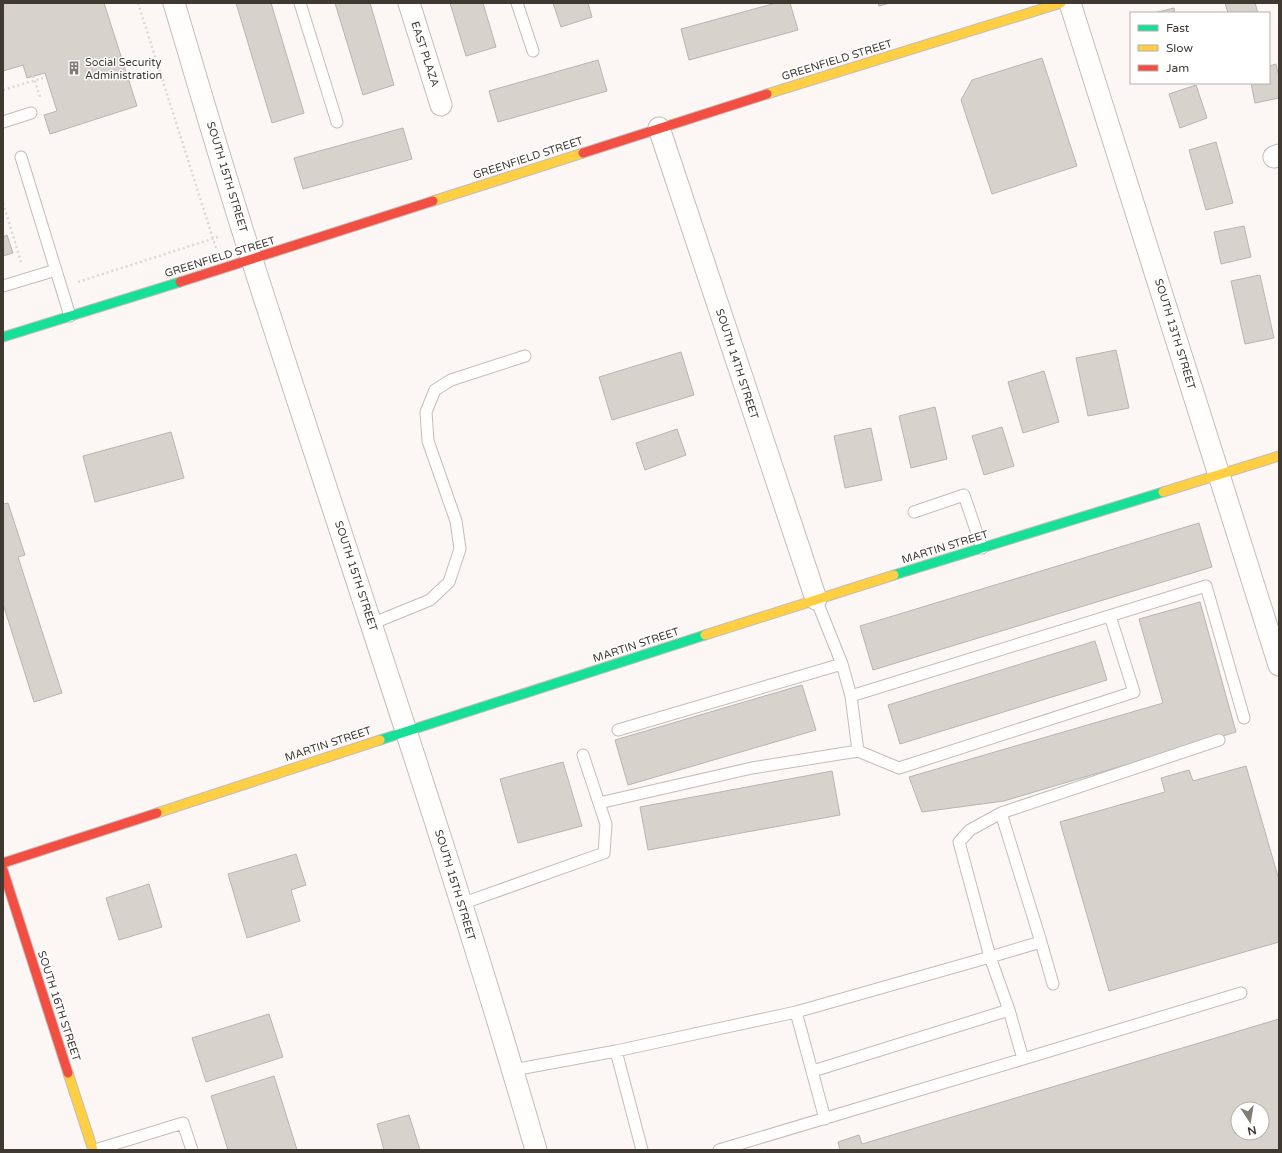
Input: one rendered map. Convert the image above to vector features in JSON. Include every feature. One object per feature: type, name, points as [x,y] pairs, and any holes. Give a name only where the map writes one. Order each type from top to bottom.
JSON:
[{"type":"main road","name":"GREENFIELD STREET","points":[[3,337],[252,260],[659,128],[1061,3]]},
{"type":"main road","name":"MARTIN STREET","points":[[3,863],[406,731],[816,600],[1279,456]]},
{"type":"main road","name":"SOUTH 16TH STREET","points":[[3,870],[94,1150]]},
{"type":"street","name":"SOUTH 15TH STREET","points":[[174,3],[252,260],[406,731],[513,1070],[536,1150]]},
{"type":"street","name":"EAST PLAZA","points":[[408,3],[441,105]]},
{"type":"street","name":"SOUTH 13TH STREET","points":[[1070,3],[1279,665]]},
{"type":"street","name":"SOUTH 14TH STREET","points":[[659,128],[816,600]]},
{"type":"lane","points":[[300,3],[336,122]]},
{"type":"lane","points":[[517,3],[533,51]]},
{"type":"lane","points":[[3,122],[30,113]]},
{"type":"lane","points":[[21,157],[70,316]]},
{"type":"lane","points":[[3,286],[56,270]]},
{"type":"lane","points":[[371,624],[430,600],[449,582],[460,549],[456,521],[428,441],[426,412],[435,390],[451,380],[525,356]]},
{"type":"lane","points":[[914,512],[964,495],[982,548]]},
{"type":"lane","points":[[851,696],[1206,586],[1244,718]]},
{"type":"lane","points":[[816,600],[842,664],[851,696],[858,752]]},
{"type":"lane","points":[[600,803],[752,768],[858,752],[899,768],[1134,692],[1110,616]]},
{"type":"lane","points":[[618,730],[842,664]]},
{"type":"lane","points":[[1023,1059],[1009,1010],[990,957],[960,842],[970,830],[1001,813],[1219,740]]},
{"type":"lane","points":[[461,904],[604,853],[606,824],[583,755]]},
{"type":"lane","points":[[1001,813],[1053,984]]},
{"type":"lane","points":[[513,1070],[616,1051],[796,1012],[1041,942]]},
{"type":"lane","points":[[719,1150],[1241,993]]},
{"type":"lane","points":[[813,1071],[1009,1010]]},
{"type":"lane","points":[[796,1012],[825,1119]]},
{"type":"lane","points":[[616,1051],[642,1150]]},
{"type":"lane","points":[[94,1150],[183,1123],[192,1150]]},
{"type":"path","points":[[138,3],[223,269]]},
{"type":"path","points":[[3,90],[43,78]]},
{"type":"path","points":[[3,203],[19,255]]},
{"type":"path","points":[[61,288],[243,229]]},
{"type":"building","name":"Social Security Administration","points":[[3,3],[104,3],[137,106],[50,134],[44,115],[57,111],[45,73],[27,78],[23,65],[3,71]]},
{"type":"building","points":[[236,3],[271,3],[304,113],[272,123]]},
{"type":"building","points":[[335,3],[370,3],[394,85],[363,95]]},
{"type":"building","points":[[450,3],[483,3],[496,47],[466,56]]},
{"type":"building","points":[[553,3],[588,3],[592,17],[561,27]]},
{"type":"building","points":[[776,3],[790,3],[798,30],[689,60],[681,29]]},
{"type":"building","points":[[878,3],[890,3],[879,6]]},
{"type":"building","points":[[1225,3],[1255,3],[1258,12],[1228,12]]},
{"type":"building","points":[[1174,8],[1175,12],[1158,12]]},
{"type":"building","points":[[1042,58],[1077,166],[992,194],[961,100],[972,80]]},
{"type":"building","points":[[598,60],[607,91],[498,122],[489,91]]},
{"type":"building","points":[[1276,64],[1279,77],[1279,98],[1255,103],[1251,84],[1270,84],[1270,66]]},
{"type":"building","points":[[1196,85],[1207,118],[1180,128],[1169,94]]},
{"type":"building","points":[[403,128],[412,159],[303,189],[294,158]]},
{"type":"building","points":[[1216,142],[1233,203],[1206,210],[1189,150]]},
{"type":"building","points":[[1244,226],[1251,257],[1221,264],[1214,232]]},
{"type":"building","points":[[7,235],[13,253],[3,256],[3,237]]},
{"type":"building","points":[[1260,275],[1274,338],[1245,344],[1231,281]]},
{"type":"building","points":[[1116,350],[1129,408],[1088,416],[1076,358]]},
{"type":"building","points":[[681,352],[694,395],[612,420],[599,377]]},
{"type":"building","points":[[1044,371],[1059,422],[1023,433],[1008,382]]},
{"type":"building","points":[[935,407],[947,459],[911,468],[899,416]]},
{"type":"building","points":[[1002,427],[1014,466],[984,475],[972,436]]},
{"type":"building","points":[[871,428],[882,480],[845,488],[834,436]]},
{"type":"building","points":[[677,429],[686,455],[645,470],[636,443]]},
{"type":"building","points":[[171,432],[184,478],[95,502],[83,456]]},
{"type":"building","points":[[8,503],[25,555],[18,557],[62,693],[34,702],[3,604],[3,504]]},
{"type":"building","points":[[1199,523],[1212,567],[873,670],[860,626]]},
{"type":"building","points":[[1200,602],[1236,732],[1004,801],[922,812],[909,777],[1163,703],[1139,619]]},
{"type":"building","points":[[1095,641],[1107,680],[900,744],[888,705]]},
{"type":"building","points":[[802,685],[816,730],[628,785],[615,740]]},
{"type":"building","points":[[563,762],[582,826],[518,843],[500,779]]},
{"type":"building","points":[[1246,766],[1279,880],[1279,942],[1109,991],[1060,822],[1165,792],[1161,778],[1189,770],[1193,781]]},
{"type":"building","points":[[832,771],[840,815],[648,850],[640,807]]},
{"type":"building","points":[[296,854],[306,885],[291,890],[300,921],[247,938],[228,874]]},
{"type":"building","points":[[149,884],[162,927],[119,940],[106,898]]},
{"type":"building","points":[[269,1014],[283,1057],[206,1082],[192,1038]]},
{"type":"building","points":[[1279,1019],[1279,1150],[840,1150],[838,1142],[859,1135],[862,1144]]},
{"type":"building","points":[[274,1076],[297,1150],[228,1150],[211,1096]]},
{"type":"building","points":[[409,1115],[420,1150],[384,1150],[377,1124]]},
{"type":"traffic: fast","points":[[3,337],[180,282]]},
{"type":"traffic: fast","points":[[894,575],[1163,492]]},
{"type":"traffic: fast","points":[[380,740],[705,635]]},
{"type":"traffic: slow","points":[[767,94],[1061,3]]},
{"type":"traffic: slow","points":[[433,201],[583,153]]},
{"type":"traffic: slow","points":[[1163,492],[1279,456]]},
{"type":"traffic: slow","points":[[705,635],[894,575]]},
{"type":"traffic: slow","points":[[157,813],[380,740]]},
{"type":"traffic: slow","points":[[68,1073],[93,1150]]},
{"type":"traffic: jam","points":[[583,153],[767,94]]},
{"type":"traffic: jam","points":[[180,282],[433,201]]},
{"type":"traffic: jam","points":[[3,863],[157,813]]},
{"type":"traffic: jam","points":[[3,870],[68,1073]]},
{"type":"place","name":"Social Security Administration","points":[[74,68]]}]
